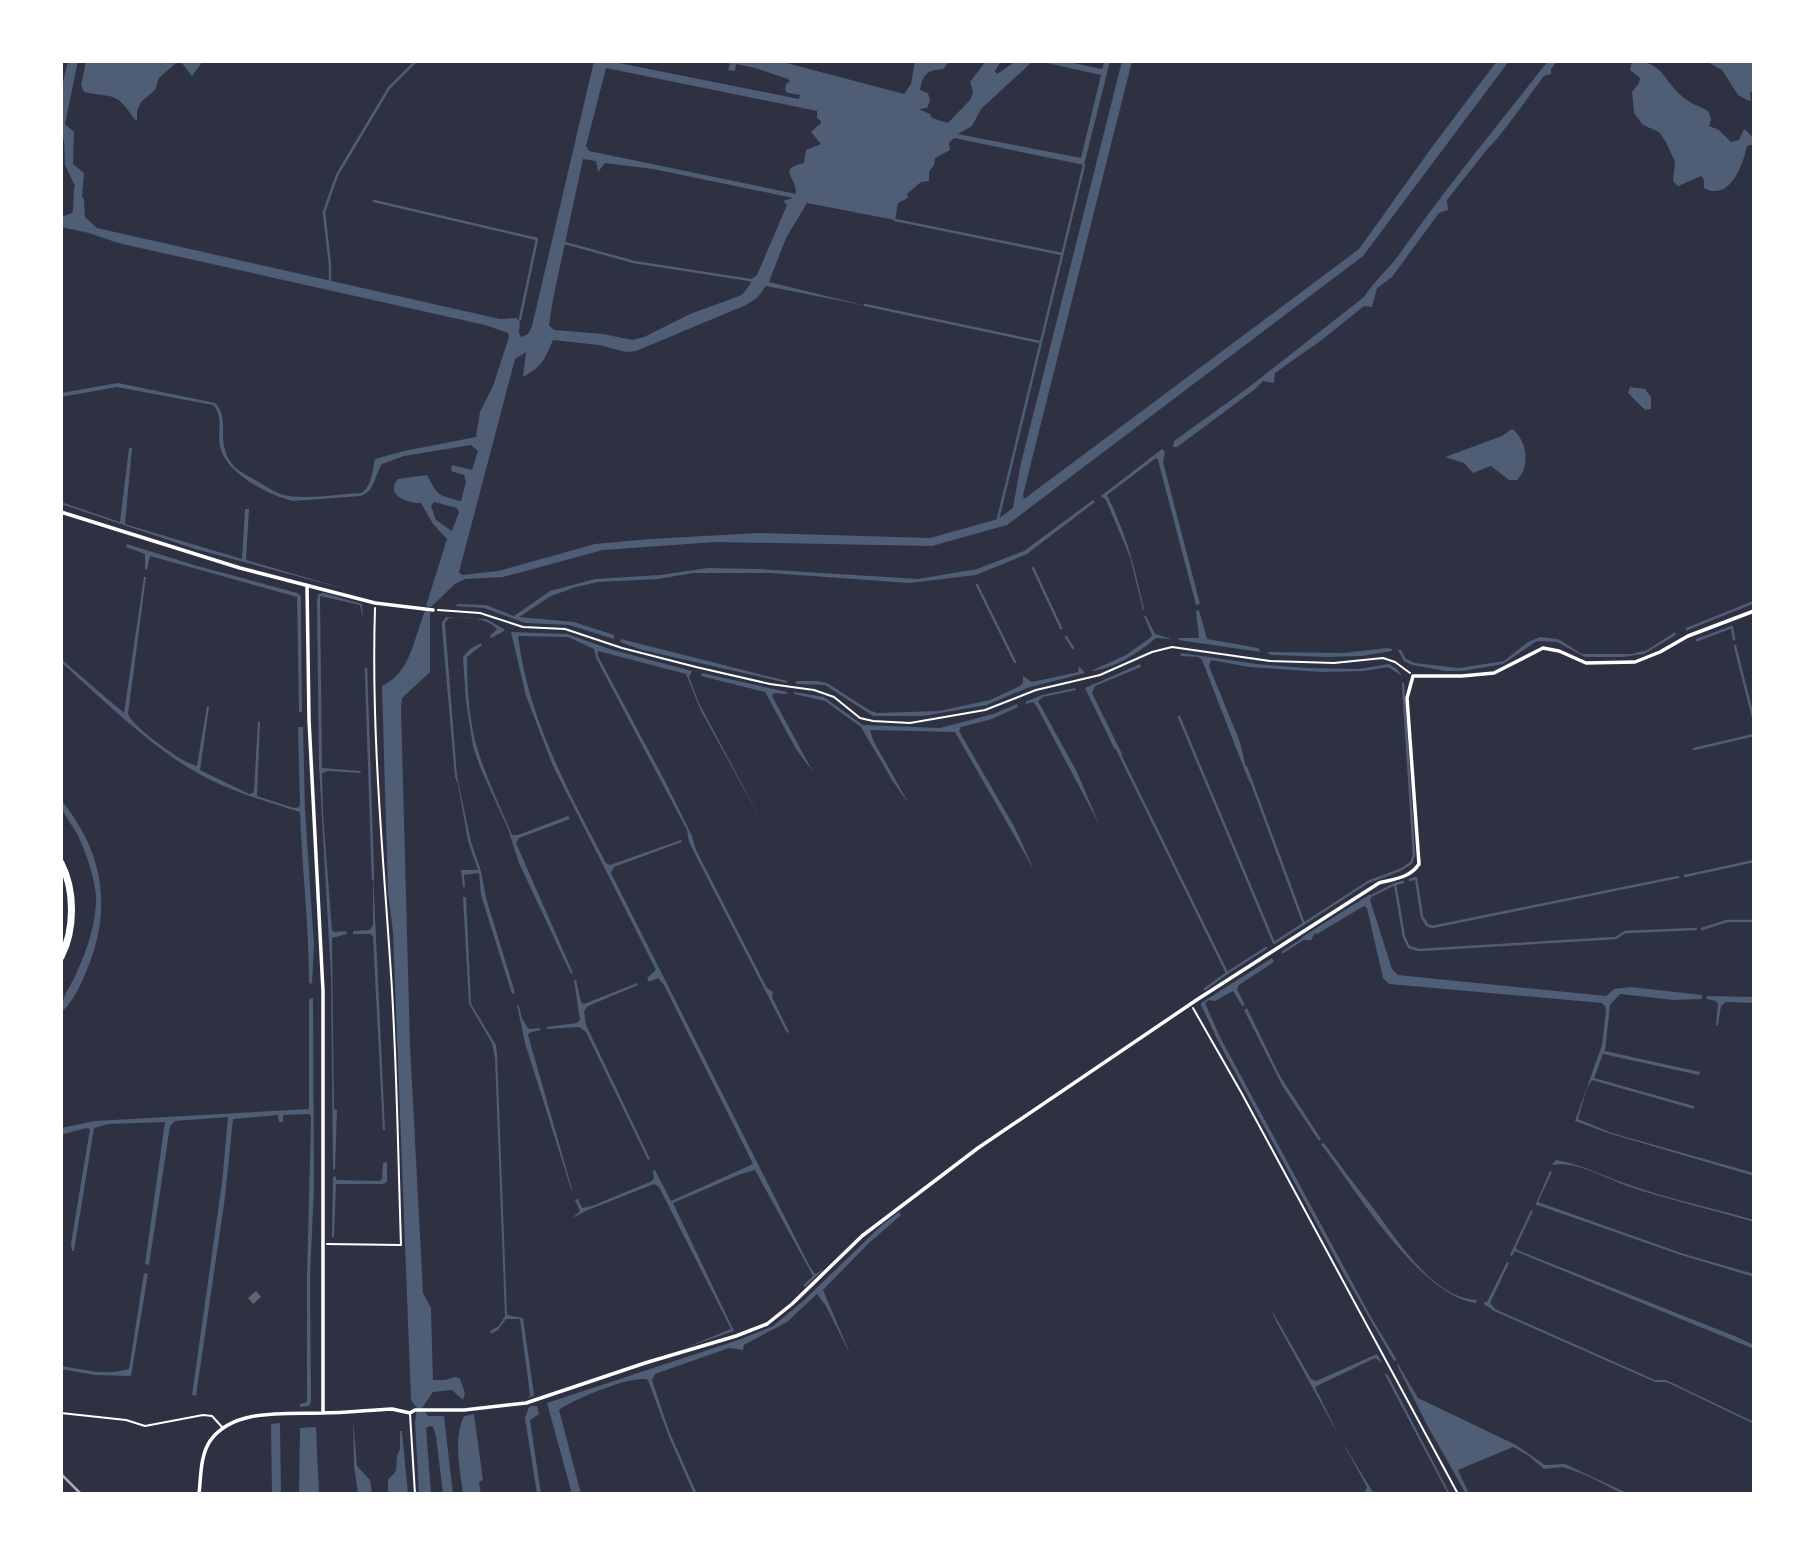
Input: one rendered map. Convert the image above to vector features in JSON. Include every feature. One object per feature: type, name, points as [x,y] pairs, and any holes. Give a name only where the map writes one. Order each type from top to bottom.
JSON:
[{"type":"highway","points":[[61,863],[71,905],[71,926],[61,957]]},
{"type":"street","points":[[61,512],[240,568],[375,603],[433,610]]},
{"type":"street","points":[[307,585],[309,720],[323,991],[323,1413]]},
{"type":"street","points":[[199,1494],[203,1455],[210,1441],[222,1428],[239,1421],[263,1415],[392,1409],[464,1410],[509,1406],[555,1395],[767,1324],[792,1304],[862,1236],[968,1155],[1191,1004],[1379,883],[1414,871],[1419,864],[1406,698],[1413,676],[1494,673],[1543,648],[1559,651],[1586,663],[1635,662],[1688,636],[1754,611]]},
{"type":"lane","points":[[413,1411],[415,1494]]},
{"type":"lane","points":[[61,1413],[126,1420],[145,1426],[203,1415],[212,1416],[222,1428]]},
{"type":"path","points":[[323,1244],[401,1245],[392,990],[374,671],[375,603]]},
{"type":"path","points":[[433,610],[480,613],[523,627],[565,629],[622,648],[696,667],[782,686],[814,690],[834,697],[860,718],[873,721],[910,723],[985,710],[1036,690],[1100,675],[1152,652],[1172,648],[1270,661],[1334,663],[1383,659],[1401,665],[1413,676]]},
{"type":"path","points":[[1191,1004],[1255,1117],[1458,1494]]},
{"type":"water","points":[[68,61],[78,61],[65,124],[74,132],[73,164],[84,173],[82,196],[85,217],[97,228],[500,319],[516,318],[520,321],[521,337],[528,334],[532,326],[594,61],[609,61],[799,99],[800,95],[785,90],[790,81],[788,79],[736,64],[735,71],[728,70],[730,64],[724,61],[779,61],[904,94],[911,84],[915,61],[950,61],[943,69],[933,70],[924,77],[920,90],[928,93],[930,101],[927,108],[919,109],[930,114],[932,118],[948,123],[970,100],[973,92],[970,82],[986,61],[1001,61],[995,71],[997,74],[1016,61],[1033,61],[981,109],[972,126],[958,134],[1081,158],[1101,75],[1038,61],[1064,61],[1102,69],[1105,61],[1110,61],[1084,165],[954,138],[949,143],[950,150],[935,158],[929,172],[929,181],[921,182],[907,194],[908,198],[898,203],[895,220],[807,203],[786,238],[769,282],[867,306],[766,286],[757,298],[746,305],[636,351],[626,352],[599,345],[553,340],[542,362],[523,377],[526,352],[515,359],[459,572],[462,575],[498,571],[595,544],[759,533],[930,538],[998,519],[1013,508],[1020,467],[1122,61],[1132,61],[1024,499],[1359,249],[1497,61],[1509,61],[1363,256],[1007,525],[932,546],[716,542],[603,550],[503,577],[465,579],[455,584],[431,607],[426,606],[447,539],[433,524],[421,503],[399,497],[395,493],[394,484],[398,479],[427,475],[439,493],[461,501],[466,482],[464,475],[451,471],[452,465],[472,470],[478,451],[471,445],[404,456],[382,464],[372,486],[361,496],[293,501],[261,489],[231,466],[220,447],[218,414],[213,405],[117,387],[61,397],[61,393],[118,383],[215,403],[223,419],[226,455],[234,466],[246,475],[284,495],[312,497],[361,493],[369,483],[375,459],[476,437],[480,412],[493,386],[508,333],[485,325],[118,243],[61,227],[61,217],[72,213],[75,186],[65,165],[64,140],[61,136],[61,91]],"holes":[[[606,68],[817,111],[817,118],[821,123],[811,132],[821,144],[806,150],[804,163],[789,171],[796,194],[589,151],[586,146]],[[583,159],[596,161],[598,172],[605,163],[653,169],[793,198],[783,201],[787,205],[757,275],[750,280],[751,283],[742,295],[690,314],[644,337],[632,340],[603,334],[554,330],[549,325]],[[434,502],[457,508],[459,512],[452,531],[436,520],[431,506]]]},
{"type":"water","points":[[86,61],[203,61],[192,76],[181,62],[177,62],[159,78],[155,90],[141,102],[135,120],[114,97],[84,92],[81,85]]},
{"type":"water","points":[[1548,61],[1557,61],[1551,74],[1544,76],[1447,200],[1448,210],[1439,213],[1392,277],[1377,288],[1372,307],[1364,306],[1275,373],[1274,383],[1263,381],[1177,447],[1173,447],[1174,441],[1249,387],[1364,297]]},
{"type":"water","points":[[1632,61],[1651,64],[1657,68],[1684,98],[1708,111],[1711,119],[1709,126],[1719,130],[1731,142],[1739,140],[1744,129],[1754,138],[1754,144],[1747,146],[1742,163],[1728,186],[1713,191],[1704,188],[1701,176],[1678,186],[1673,181],[1675,162],[1666,142],[1659,132],[1643,125],[1634,113],[1632,92],[1640,78],[1630,70]]},
{"type":"water","points":[[1706,61],[1754,61],[1754,89],[1750,93],[1751,100],[1738,95],[1722,70]]},
{"type":"water","points":[[1630,387],[1645,389],[1651,397],[1651,409],[1645,410],[1628,393]]},
{"type":"water","points":[[1512,429],[1524,446],[1526,461],[1517,480],[1509,480],[1491,466],[1473,473],[1464,463],[1445,457],[1502,436]]},
{"type":"water","points":[[129,448],[132,448],[125,524],[242,559],[245,509],[249,509],[246,560],[352,591],[195,549],[61,504],[120,522]]},
{"type":"water","points":[[1162,449],[1165,452],[1163,462],[1200,604],[1196,605],[1156,458],[1107,495],[1129,551],[1143,610],[1130,557],[1106,500],[1101,496]]},
{"type":"water","points":[[1093,500],[1095,502],[1027,554],[976,575],[909,583],[770,573],[693,573],[658,579],[598,582],[576,587],[551,596],[519,617],[574,622],[614,635],[614,639],[569,625],[525,623],[484,608],[455,606],[486,605],[514,616],[550,591],[595,579],[660,575],[708,568],[918,579],[977,569],[1024,551]]},
{"type":"water","points":[[127,544],[301,596],[302,712],[299,712],[297,597],[150,556],[147,570],[145,554],[126,547]]},
{"type":"water","points":[[144,577],[128,714],[139,728],[170,752],[197,766],[207,706],[209,707],[200,770],[249,794],[254,790],[258,721],[260,722],[257,796],[294,808],[300,804],[298,727],[303,727],[305,810],[314,946],[312,984],[309,983],[300,812],[224,786],[181,763],[128,722],[61,662],[61,659],[124,713]]},
{"type":"water","points":[[324,593],[362,604],[363,620],[360,605],[320,596],[322,768],[361,771],[322,773],[332,930],[346,931],[347,934],[332,938],[334,1109],[337,1110],[335,1170],[331,976],[319,766],[317,601],[318,594]]},
{"type":"water","points":[[1199,610],[1207,639],[1258,648],[1261,652],[1178,640],[1199,638],[1196,611]]},
{"type":"water","points":[[425,611],[430,612],[430,672],[402,698],[401,709],[410,1045],[423,1293],[431,1308],[433,1380],[456,1377],[460,1379],[465,1393],[463,1400],[452,1390],[433,1392],[422,1408],[428,1416],[444,1416],[453,1494],[443,1494],[436,1436],[430,1426],[426,1428],[431,1494],[419,1494],[415,1422],[417,1408],[411,1400],[393,932],[388,892],[382,686],[392,680],[405,663]]},
{"type":"water","points":[[1144,616],[1155,634],[1172,639],[1156,638],[1125,659],[1091,671],[1126,655],[1150,638],[1152,635]]},
{"type":"water","points":[[446,617],[459,618],[449,618],[445,623],[457,776],[471,842],[515,993],[512,994],[481,895],[479,873],[464,875],[463,887],[461,870],[478,870],[468,841],[455,777],[442,628]]},
{"type":"water","points":[[472,618],[486,619],[504,631],[491,638],[497,629],[487,622]]},
{"type":"water","points":[[511,632],[567,634],[613,650],[692,671],[689,677],[699,703],[762,822],[701,711],[686,674],[598,651],[598,656],[666,783],[696,850],[767,988],[773,992],[772,997],[789,1032],[787,1033],[689,842],[687,830],[596,658],[594,649],[568,637],[518,636],[523,666],[540,725],[564,781],[606,863],[610,865],[681,840],[682,842],[614,867],[611,873],[810,1267],[815,1274],[824,1269],[805,1287],[803,1285],[813,1276],[755,1170],[673,1203],[734,1331],[682,1349],[731,1329],[659,1187],[654,1184],[572,1218],[580,1211],[575,1200],[578,1199],[582,1208],[592,1206],[652,1181],[655,1170],[671,1201],[753,1164],[664,985],[658,978],[649,982],[647,978],[656,970],[553,766],[526,696]]},
{"type":"water","points":[[1675,632],[1676,635],[1644,654],[1622,657],[1585,657],[1557,642],[1537,641],[1503,664],[1463,671],[1412,665],[1404,661],[1398,650],[1401,650],[1406,659],[1415,663],[1459,668],[1504,661],[1528,642],[1540,637],[1558,639],[1582,654],[1631,654],[1647,650]]},
{"type":"water","points":[[621,639],[787,683],[642,650],[620,642]]},
{"type":"water","points":[[481,643],[482,645],[467,657],[471,719],[483,764],[512,835],[568,816],[570,819],[519,838],[516,843],[573,973],[571,974],[519,863],[508,829],[473,746],[463,657]]},
{"type":"water","points":[[1387,648],[1392,651],[1362,656],[1271,655],[1267,652],[1343,653]]},
{"type":"water","points":[[1181,653],[1306,668],[1359,669],[1389,664],[1402,676],[1388,667],[1364,671],[1323,672],[1249,667],[1211,660],[1209,666],[1240,742],[1250,784],[1202,660],[1198,657],[1180,656]]},
{"type":"water","points":[[1140,664],[1141,667],[1095,686],[1092,693],[1123,756],[1114,748],[1085,688]]},
{"type":"water","points":[[1079,666],[1085,673],[1027,688],[987,705],[923,716],[873,716],[825,685],[796,684],[796,681],[827,683],[877,713],[939,711],[990,700],[1020,686],[1023,676],[1032,682],[1078,672]]},
{"type":"water","points":[[702,673],[787,692],[774,693],[772,696],[813,772],[796,749],[765,692],[701,676]]},
{"type":"water","points":[[1075,688],[1076,690],[1043,697],[1038,701],[1077,772],[1099,824],[1037,707],[1033,702],[1025,702],[1042,695]]},
{"type":"water","points":[[794,692],[824,697],[863,725],[940,728],[993,714],[1017,704],[1018,707],[992,719],[961,727],[959,731],[1015,828],[1034,870],[955,732],[870,730],[909,804],[861,727],[825,701]]},
{"type":"water","points":[[61,800],[87,840],[100,882],[101,904],[100,926],[86,972],[76,994],[61,1013],[64,997],[80,965],[90,936],[96,895],[85,852],[63,810]]},
{"type":"water","points":[[373,873],[385,1130],[373,937],[371,934],[353,934],[353,931],[370,930],[373,925]]},
{"type":"water","points":[[1373,895],[1370,900],[1392,969],[1398,975],[1606,996],[1614,989],[1631,987],[1702,995],[1702,999],[1674,1000],[1620,994],[1610,1005],[1605,1051],[1700,1072],[1699,1075],[1603,1054],[1594,1078],[1694,1106],[1694,1109],[1592,1080],[1578,1119],[1612,1133],[1754,1173],[1754,1176],[1608,1133],[1575,1121],[1602,1045],[1606,1011],[1602,1003],[1389,984],[1383,978],[1367,908],[1364,906],[1315,933],[1311,940],[1304,940],[1302,937]]},
{"type":"water","points":[[463,897],[466,897],[471,1004],[496,1045],[507,1315],[523,1318],[534,1395],[528,1398],[530,1395],[520,1319],[506,1319],[498,1330],[491,1334],[490,1331],[499,1326],[505,1316],[495,1058],[492,1043],[469,1004]]},
{"type":"water","points":[[1272,958],[1274,962],[1239,985],[1237,989],[1245,1005],[1242,1006],[1233,991],[1215,1001],[1209,1000],[1205,1003],[1220,1037],[1371,1317],[1397,1360],[1394,1361],[1345,1276],[1201,1005]]},
{"type":"water","points":[[574,980],[584,1004],[637,983],[638,985],[588,1006],[584,1011],[586,1025],[650,1159],[648,1160],[586,1032],[579,1027],[546,1027],[577,1023],[580,1020]]},
{"type":"water","points":[[1707,996],[1754,997],[1754,1003],[1726,1002],[1721,1006],[1716,1025],[1718,1004],[1706,999]]},
{"type":"water","points":[[313,998],[311,1402],[309,1406],[300,1407],[300,1404],[307,1402],[310,1114],[283,1115],[283,1122],[279,1122],[278,1115],[233,1119],[225,1197],[196,1396],[192,1395],[222,1183],[228,1117],[175,1121],[170,1126],[149,1265],[145,1264],[165,1122],[108,1124],[94,1128],[74,1251],[71,1243],[90,1129],[61,1135],[61,1128],[95,1121],[309,1109],[309,999]]},
{"type":"water","points":[[517,1005],[529,1029],[540,1028],[528,1035],[572,1189],[525,1043]]},
{"type":"water","points":[[1247,1008],[1280,1076],[1321,1139],[1319,1141],[1283,1087],[1244,1010]]},
{"type":"water","points":[[1324,1143],[1420,1267],[1446,1290],[1477,1300],[1476,1303],[1455,1296],[1433,1282],[1411,1262],[1370,1212],[1321,1144]]},
{"type":"water","points":[[1556,1160],[1575,1165],[1648,1191],[1754,1222],[1633,1188],[1572,1165],[1552,1165]]},
{"type":"water","points":[[387,1162],[387,1182],[383,1184],[336,1184],[332,1237],[333,1176],[336,1180],[379,1181],[382,1179],[383,1163]]},
{"type":"water","points":[[1550,1171],[1552,1172],[1538,1202],[1684,1254],[1754,1274],[1754,1277],[1535,1206]]},
{"type":"water","points":[[1531,1210],[1533,1211],[1517,1250],[1737,1337],[1754,1345],[1754,1349],[1515,1251],[1510,1255]]},
{"type":"water","points":[[899,1212],[901,1215],[823,1290],[851,1356],[826,1306],[817,1294],[787,1322],[744,1345],[743,1350],[729,1348],[655,1374],[652,1380],[669,1431],[697,1494],[694,1494],[669,1437],[648,1380],[641,1379],[603,1389],[559,1410],[581,1494],[572,1494],[547,1403],[773,1326]]},
{"type":"water","points":[[1507,1262],[1509,1263],[1490,1303],[1495,1309],[1655,1380],[1666,1380],[1754,1424],[1666,1382],[1655,1382],[1494,1311],[1484,1302],[1487,1302]]},
{"type":"water","points":[[144,1273],[148,1274],[131,1376],[95,1375],[61,1369],[61,1366],[115,1372],[129,1369]]},
{"type":"water","points":[[1271,1309],[1311,1379],[1316,1381],[1377,1354],[1382,1363],[1375,1358],[1315,1387],[1339,1436],[1277,1323]]},
{"type":"water","points":[[1398,1364],[1418,1398],[1516,1445],[1545,1465],[1565,1464],[1629,1494],[1623,1494],[1586,1475],[1563,1467],[1544,1469],[1513,1447],[1458,1470],[1469,1494],[1466,1494],[1427,1425]]},
{"type":"water","points":[[1384,1373],[1388,1375],[1450,1494],[1448,1494]]},
{"type":"water","points":[[532,1406],[537,1406],[539,1414],[530,1420],[541,1494],[537,1494],[525,1418]]},
{"type":"water","points":[[474,1414],[483,1480],[479,1482],[481,1494],[463,1494],[458,1454],[459,1434],[464,1416]]},
{"type":"water","points":[[353,1419],[357,1466],[370,1480],[372,1494],[358,1494],[354,1466]]},
{"type":"water","points":[[280,1423],[281,1494],[272,1494],[271,1424]]},
{"type":"water","points":[[316,1427],[319,1494],[299,1494],[300,1428]]},
{"type":"water","points":[[400,1431],[408,1494],[388,1494],[388,1480],[396,1471]]},
{"type":"water","points":[[1341,1440],[1374,1494],[1364,1494],[1367,1487]]},
{"type":"building","points":[[256,1291],[261,1297],[253,1304],[248,1298]]},
{"type":"waterway","points":[[330,281],[324,212],[337,175],[389,88],[416,61]]},
{"type":"waterway","points":[[998,519],[1084,165]]},
{"type":"waterway","points":[[374,201],[537,239],[520,319]]},
{"type":"waterway","points":[[895,220],[1062,254]]},
{"type":"waterway","points":[[565,243],[634,262],[750,280]]},
{"type":"waterway","points":[[865,305],[1040,342]]},
{"type":"waterway","points":[[1033,568],[1061,628]]},
{"type":"waterway","points":[[977,585],[1015,662]]},
{"type":"waterway","points":[[1687,629],[1754,602]]},
{"type":"waterway","points":[[1697,640],[1732,627],[1734,639]]},
{"type":"waterway","points":[[1066,637],[1073,648]]},
{"type":"waterway","points":[[1735,646],[1754,721]]},
{"type":"waterway","points":[[366,669],[373,879]]},
{"type":"waterway","points":[[1179,717],[1274,943],[1368,882],[1411,863],[1414,855],[1403,684]]},
{"type":"waterway","points":[[1694,749],[1754,735]]},
{"type":"waterway","points":[[1118,751],[1227,973],[1266,948]]},
{"type":"waterway","points":[[1246,767],[1304,924]]},
{"type":"waterway","points":[[1685,876],[1754,861]]},
{"type":"waterway","points":[[1410,880],[1416,878],[1422,917],[1427,925],[1432,927],[1678,877]]},
{"type":"waterway","points":[[1403,882],[1395,884],[1404,937],[1409,947],[1419,950],[1616,938],[1625,932],[1696,929]]},
{"type":"waterway","points":[[1373,895],[1395,884]]},
{"type":"waterway","points":[[1702,929],[1727,921],[1754,921]]},
{"type":"waterway","points":[[1283,952],[1303,939]]},
{"type":"waterway","points":[[1205,989],[1227,973]]},
{"type":"railway","points":[[61,1474],[81,1494]]}]
